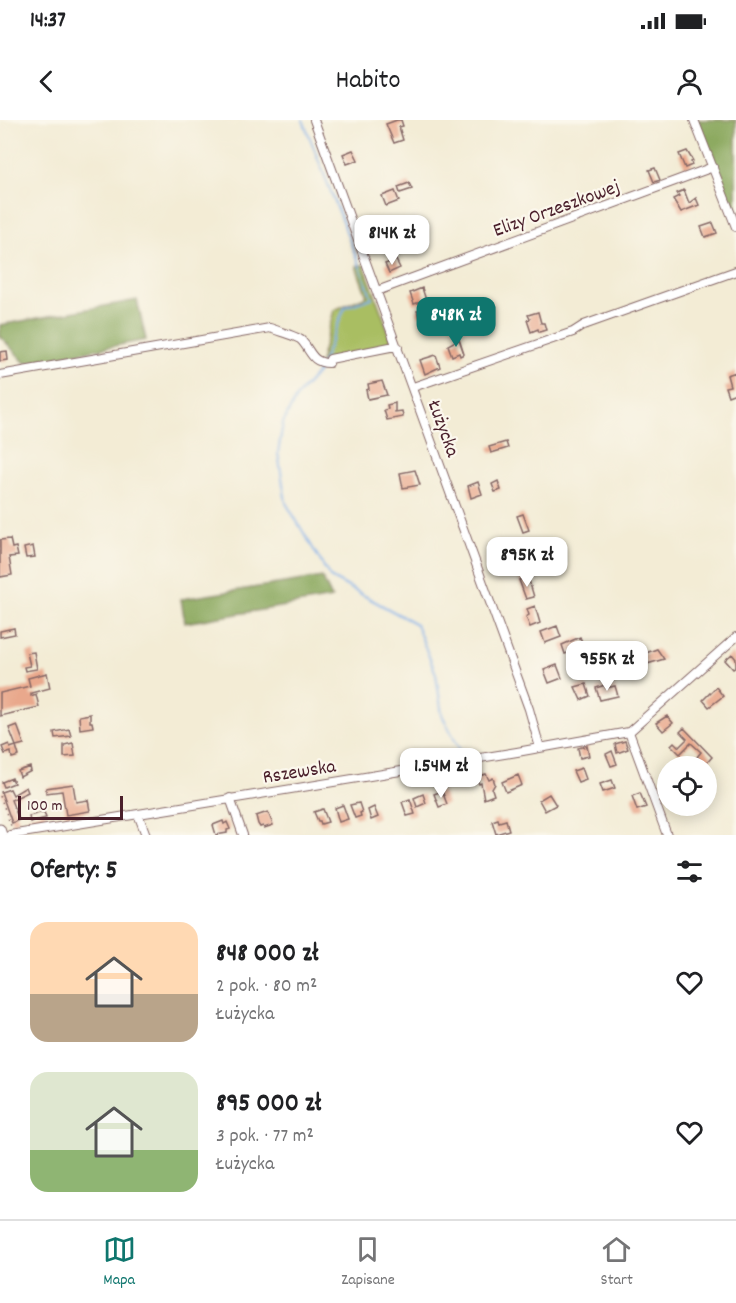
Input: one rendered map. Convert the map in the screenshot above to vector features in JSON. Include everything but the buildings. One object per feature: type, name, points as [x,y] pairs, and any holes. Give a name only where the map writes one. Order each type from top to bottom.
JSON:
[{"type":"main road","points":[[0,829],[2,835]]},
{"type":"street","name":"Łużycka","points":[[314,120],[529,709],[540,748]]},
{"type":"street","points":[[694,120],[736,227]]},
{"type":"street","name":"Elizy Orzeszkowej","points":[[377,291],[713,167]]},
{"type":"street","points":[[413,387],[573,332],[584,325],[736,271]]},
{"type":"street","points":[[0,375],[270,328],[300,339],[313,357],[325,363],[329,363],[330,360],[398,347]]},
{"type":"street","points":[[667,835],[629,732],[736,636]]},
{"type":"street","name":"Rszewska","points":[[12,834],[629,732]]},
{"type":"street","points":[[230,798],[243,835]]},
{"type":"street","points":[[138,814],[146,835]]},
{"type":"path","points":[[0,796],[12,834]]},
{"type":"green space","points":[[697,120],[736,120],[736,218]]},
{"type":"green space","points":[[364,265],[394,346],[320,362],[334,310],[367,296],[356,266]]},
{"type":"green space","points":[[137,300],[146,340],[25,363],[0,336],[0,325]]},
{"type":"green space","points":[[322,577],[332,598],[185,623],[181,599]]},
{"type":"waterway","points":[[303,120],[372,298],[345,307],[319,371],[297,396],[283,423],[278,453],[286,503],[330,577],[416,624],[436,674],[442,715],[461,752]]}]
